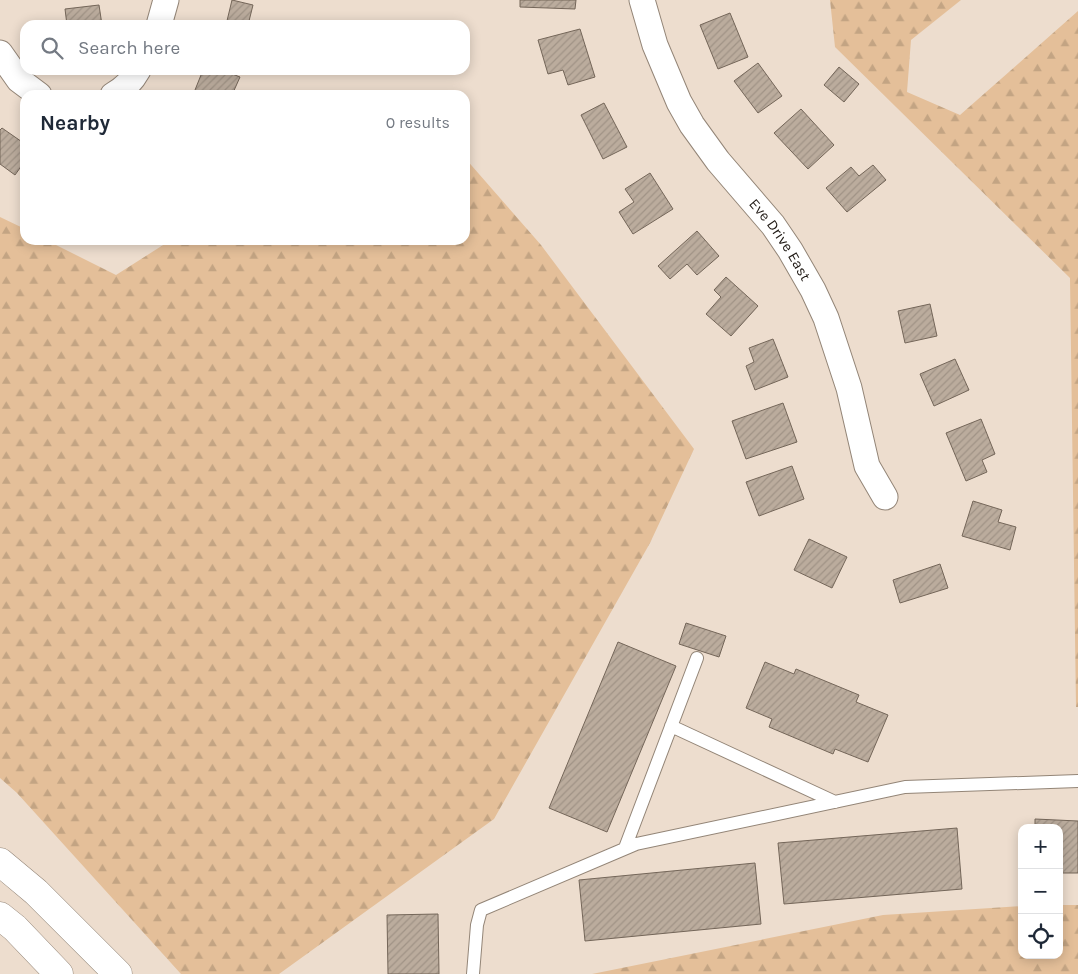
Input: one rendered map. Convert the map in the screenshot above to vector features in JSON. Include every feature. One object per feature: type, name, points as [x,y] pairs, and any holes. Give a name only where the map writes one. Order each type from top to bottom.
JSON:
[{"type":"street","points":[[160,20],[166,0]]},
{"type":"street","name":"Eve Drive East","points":[[642,0],[655,45],[679,102],[692,125],[790,250],[826,318],[850,388],[867,466],[885,496]]},
{"type":"street","points":[[0,53],[19,80],[32,90]]},
{"type":"street","points":[[120,90],[135,75]]},
{"type":"street","points":[[0,862],[36,892],[118,974]]},
{"type":"street","points":[[0,916],[15,928],[59,974]]},
{"type":"lane","points":[[625,848],[697,658]]},
{"type":"lane","points":[[671,726],[835,802]]},
{"type":"lane","points":[[473,974],[477,924],[481,910],[636,844],[905,787],[1078,781]]},
{"type":"green space","points":[[830,0],[961,0],[911,40],[907,92],[960,115],[1078,11],[1078,707],[1076,707],[1070,278],[835,47]]},
{"type":"green space","points":[[470,164],[541,245],[694,449],[650,543],[494,819],[279,974],[181,974],[17,793],[0,778],[0,217],[20,227],[20,245],[56,245],[116,275],[163,245],[470,245]]},
{"type":"green space","points":[[1063,905],[1078,905],[1078,974],[592,974],[883,915],[1018,906],[1018,959],[1063,959]]},
{"type":"building","points":[[232,0],[253,5],[249,20],[227,20]]},
{"type":"building","points":[[520,0],[576,0],[575,9],[520,7]]},
{"type":"building","points":[[99,5],[101,20],[66,20],[65,9]]},
{"type":"building","points":[[730,13],[748,57],[718,69],[700,25]]},
{"type":"building","points":[[580,29],[595,77],[568,85],[563,70],[548,74],[538,40]]},
{"type":"building","points":[[758,63],[782,96],[758,113],[734,81]]},
{"type":"building","points":[[839,67],[859,84],[844,102],[824,85]]},
{"type":"building","points":[[201,75],[235,75],[240,77],[234,90],[195,90]]},
{"type":"building","points":[[604,103],[627,147],[603,159],[581,115]]},
{"type":"building","points":[[801,109],[834,145],[808,169],[774,133]]},
{"type":"building","points":[[2,128],[20,141],[20,168],[15,175],[0,164],[0,130]]},
{"type":"building","points":[[873,165],[886,180],[847,212],[826,188],[851,167],[859,176]]},
{"type":"building","points":[[650,173],[673,209],[633,234],[619,212],[634,202],[625,189]]},
{"type":"building","points":[[697,231],[719,256],[697,275],[687,264],[670,279],[658,266]]},
{"type":"building","points":[[726,277],[758,306],[731,336],[706,314],[721,297],[714,290]]},
{"type":"building","points":[[930,304],[937,336],[905,343],[898,311]]},
{"type":"building","points":[[773,339],[788,377],[755,390],[746,366],[754,362],[749,348]]},
{"type":"building","points":[[955,359],[969,390],[934,406],[920,374]]},
{"type":"building","points":[[783,403],[797,442],[746,459],[732,421]]},
{"type":"building","points":[[981,419],[995,454],[982,460],[987,472],[966,481],[946,433]]},
{"type":"building","points":[[792,466],[804,499],[759,516],[746,482]]},
{"type":"building","points":[[973,501],[1002,510],[998,522],[1016,527],[1010,550],[962,536]]},
{"type":"building","points":[[809,539],[847,557],[832,588],[794,570]]},
{"type":"building","points":[[940,564],[948,588],[900,603],[893,580]]},
{"type":"building","points":[[686,623],[726,636],[719,657],[679,644]]},
{"type":"building","points":[[618,642],[676,666],[607,832],[549,808]]},
{"type":"building","points":[[765,662],[794,674],[796,669],[859,695],[856,702],[888,715],[868,762],[835,749],[833,754],[769,727],[772,719],[746,708]]},
{"type":"building","points":[[1035,819],[1078,821],[1078,873],[1063,873],[1063,824],[1035,824]]},
{"type":"building","points":[[957,828],[962,889],[784,904],[778,843]]},
{"type":"building","points":[[755,863],[761,924],[585,941],[579,880]]},
{"type":"building","points":[[438,914],[439,974],[388,974],[387,915]]}]
